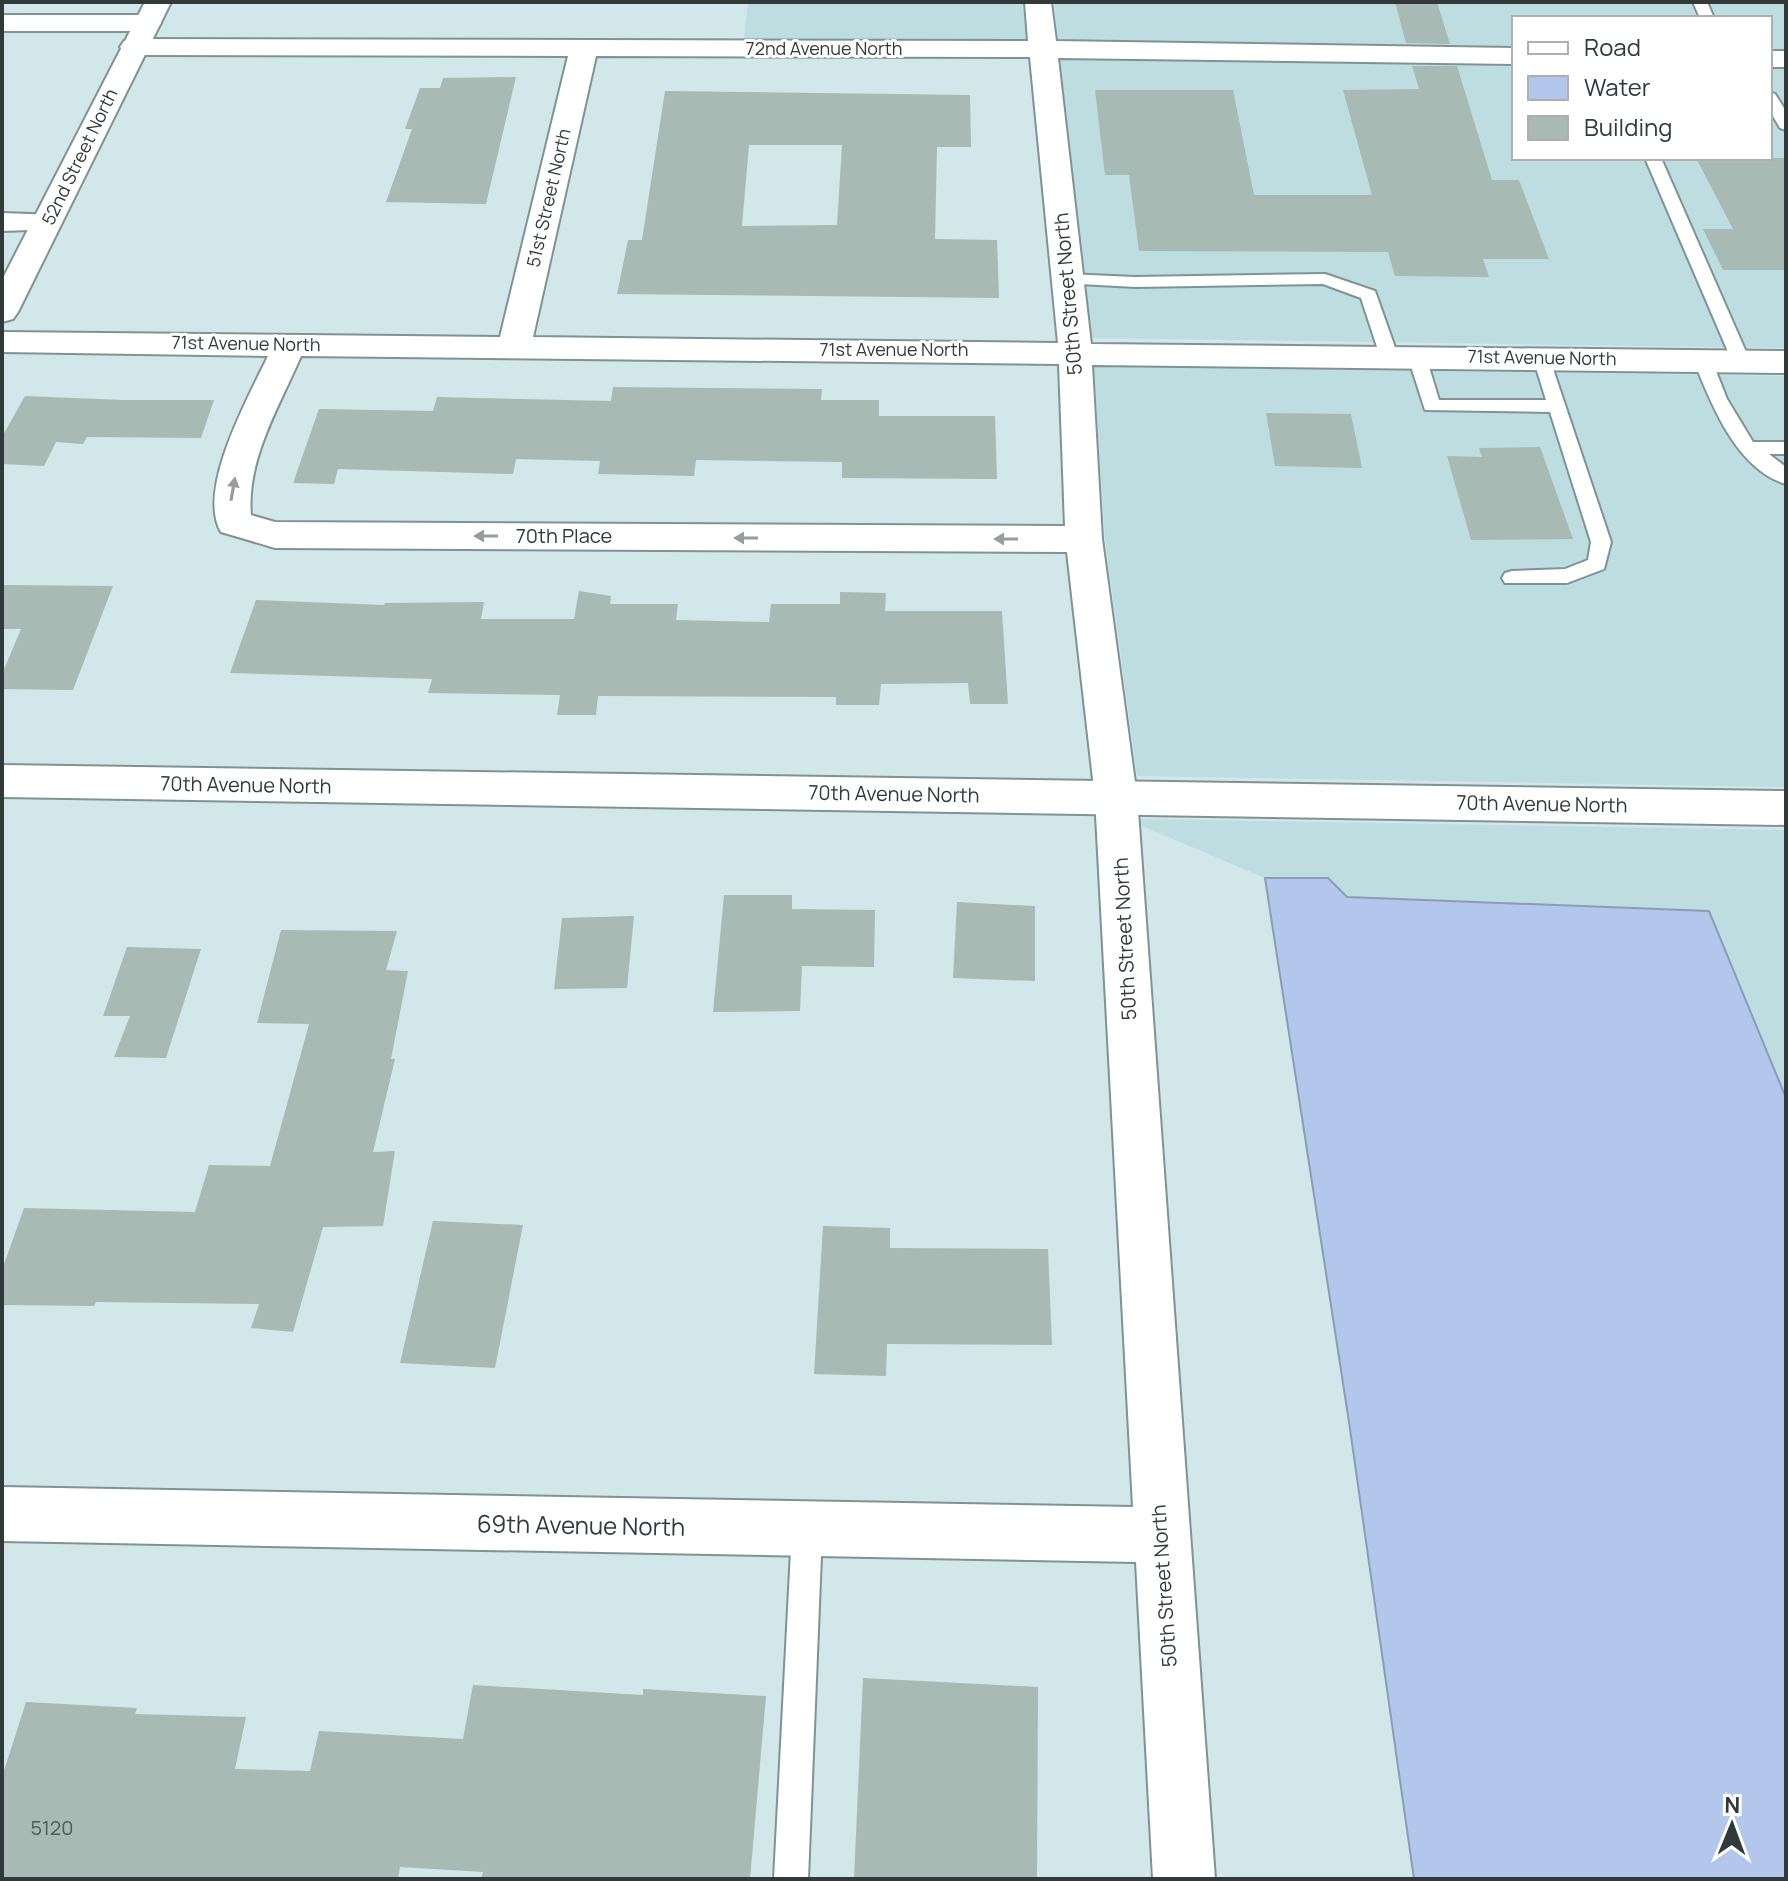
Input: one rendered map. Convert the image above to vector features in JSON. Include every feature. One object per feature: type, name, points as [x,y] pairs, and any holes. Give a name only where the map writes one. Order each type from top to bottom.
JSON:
[{"type":"street","name":"50th Street North","points":[[1038,2],[1075,352],[1084,539],[1116,797],[1184,1879]]},
{"type":"street","name":"72nd Avenue North","points":[[2,23],[146,24],[584,49],[1043,49],[1512,56]]},
{"type":"street","name":"52nd Street North","points":[[2,312],[146,24]]},
{"type":"street","name":"51st Street North","points":[[514,347],[584,49]]},
{"type":"street","points":[[2,222],[47,222]]},
{"type":"street","name":"71st Avenue North","points":[[2,342],[1786,362]]},
{"type":"street","name":"70th Place","points":[[289,345],[234,481],[231,507],[234,523],[275,535],[1084,539]]},
{"type":"street","name":"70th Avenue North","points":[[2,781],[1786,808]]},
{"type":"street","name":"69th Avenue North","points":[[2,1514],[807,1531],[1161,1535]]},
{"type":"lane","points":[[1772,100],[1786,125]]},
{"type":"lane","points":[[1654,160],[1741,361]]},
{"type":"lane","points":[[1067,279],[1135,282],[1325,279],[1369,295],[1432,406],[1557,406]]},
{"type":"lane","points":[[1512,578],[1567,576],[1597,564],[1601,542],[1542,358]]},
{"type":"lane","points":[[1703,361],[1718,399],[1747,448],[1786,477]]},
{"type":"lane","points":[[1747,448],[1786,448]]},
{"type":"lane","points":[[791,1879],[807,1531]]},
{"type":"shaded area","points":[[748,2],[1023,2],[1026,40],[744,39]]},
{"type":"shaded area","points":[[1054,2],[1786,2],[1786,50],[1772,50],[1772,16],[1512,16],[1512,46],[1058,40]]},
{"type":"shaded area","points":[[1060,59],[1512,65],[1512,160],[1772,160],[1772,69],[1786,69],[1786,348],[1092,338]]},
{"type":"shaded area","points":[[1094,366],[1786,376],[1786,787],[1137,776],[1105,540]]},
{"type":"shaded area","points":[[1141,819],[1786,830],[1786,1098],[1709,911],[1347,897],[1328,878],[1265,878],[1142,826]]},
{"type":"water","points":[[1265,878],[1328,878],[1347,897],[1709,911],[1786,1098],[1786,1879],[1414,1879],[1349,1422]]},
{"type":"building","points":[[1395,2],[1437,2],[1450,44],[1406,43]]},
{"type":"building","points":[[1412,66],[1457,66],[1492,180],[1519,180],[1549,259],[1483,259],[1489,277],[1395,276],[1388,252],[1139,251],[1129,175],[1105,175],[1095,90],[1233,90],[1254,195],[1372,195],[1343,90],[1419,89]]},
{"type":"building","points":[[516,77],[486,204],[386,202],[412,129],[405,129],[420,88],[440,88],[443,78]]},
{"type":"building","points":[[665,91],[970,95],[971,147],[937,147],[935,239],[997,240],[999,298],[617,294],[628,240],[642,240]],"holes":[[[749,145],[842,145],[837,225],[742,226]]]},
{"type":"building","points":[[1786,158],[1786,270],[1723,270],[1703,229],[1733,229],[1697,160]]},
{"type":"building","points":[[613,387],[822,389],[821,400],[879,400],[879,416],[995,416],[997,479],[842,478],[842,462],[696,460],[694,476],[598,474],[600,461],[516,459],[513,474],[338,469],[334,484],[293,483],[319,409],[433,411],[437,397],[611,401]]},
{"type":"building","points":[[25,396],[214,400],[201,438],[87,437],[83,444],[56,442],[44,466],[2,464],[2,437]]},
{"type":"building","points":[[1266,413],[1351,414],[1362,468],[1275,466]]},
{"type":"building","points":[[1540,447],[1573,539],[1471,540],[1447,456],[1482,457],[1479,448]]},
{"type":"building","points":[[2,585],[113,586],[73,690],[2,689],[2,674],[21,629],[2,629]]},
{"type":"building","points":[[579,591],[611,596],[610,604],[678,604],[676,620],[769,622],[771,604],[840,604],[840,592],[886,593],[885,611],[1002,611],[1008,704],[970,704],[968,683],[881,684],[879,705],[836,705],[836,697],[598,696],[596,715],[557,715],[560,695],[428,693],[432,679],[230,673],[256,600],[384,605],[484,602],[481,619],[574,619]]},
{"type":"building","points":[[724,895],[792,895],[792,909],[875,910],[874,967],[802,966],[800,1011],[713,1012]]},
{"type":"building","points":[[957,902],[1035,906],[1035,981],[953,978]]},
{"type":"building","points":[[634,916],[627,988],[554,989],[562,918]]},
{"type":"building","points":[[281,930],[397,931],[386,970],[408,971],[391,1059],[395,1059],[373,1152],[395,1151],[383,1226],[323,1227],[293,1332],[251,1328],[259,1304],[96,1302],[94,1306],[2,1305],[2,1270],[24,1208],[195,1212],[209,1165],[270,1166],[309,1024],[257,1023]]},
{"type":"building","points":[[127,947],[201,949],[166,1058],[114,1057],[130,1016],[103,1016]]},
{"type":"building","points":[[433,1221],[523,1225],[495,1368],[400,1363]]},
{"type":"building","points":[[823,1226],[890,1228],[890,1248],[1048,1249],[1052,1345],[887,1344],[886,1376],[814,1374]]},
{"type":"building","points":[[863,1678],[1038,1687],[1037,1879],[854,1879]]},
{"type":"building","points":[[473,1685],[643,1695],[643,1689],[766,1696],[750,1879],[481,1879],[483,1872],[400,1867],[398,1879],[2,1879],[2,1777],[26,1702],[137,1708],[135,1714],[246,1717],[235,1769],[310,1771],[319,1731],[463,1739]]}]
